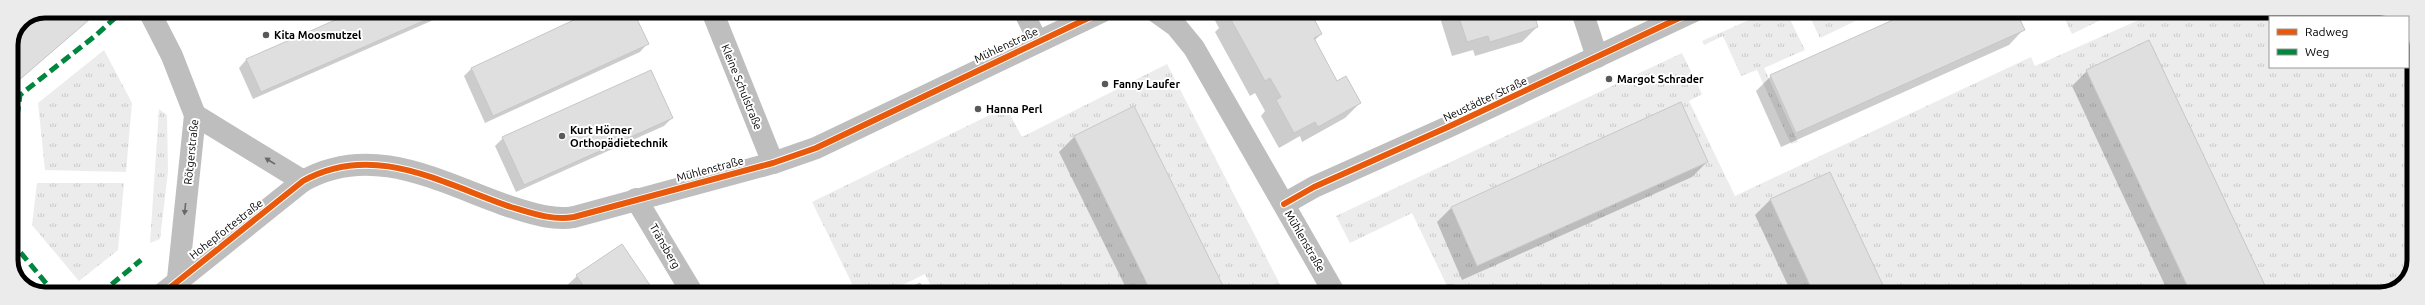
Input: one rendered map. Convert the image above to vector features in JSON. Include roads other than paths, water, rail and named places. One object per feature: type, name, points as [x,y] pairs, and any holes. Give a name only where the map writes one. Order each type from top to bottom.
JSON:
[{"type":"street","name":"Rötgerstraße","points":[[153,18],[172,56],[195,115],[178,279]]},
{"type":"street","name":"Kleine Schulstraße","points":[[715,18],[773,163]]},
{"type":"street","name":"Mühlenstraße","points":[[303,181],[319,172],[337,166],[391,166],[416,171],[532,213],[563,218],[574,217],[773,163],[816,148],[1088,18]]},
{"type":"street","name":"Mühlenstraße","points":[[1164,18],[1176,26],[1194,48],[1331,287]]},
{"type":"street","points":[[1584,18],[1597,57]]},
{"type":"street","name":"Neustädter Straße","points":[[1284,204],[1314,187],[1679,18]]},
{"type":"street","points":[[195,115],[303,181]]},
{"type":"street","name":"Hohepfortestraße","points":[[169,287],[303,181]]},
{"type":"street","name":"Tränsberg","points":[[636,199],[689,287]]},
{"type":"lane","points":[[1026,18],[1038,41]]},
{"type":"place","name":"Kita Moosmutzel","points":[[266,35]]},
{"type":"place","name":"Margot Schrader","points":[[1609,79]]},
{"type":"place","name":"Fanny Laufer","points":[[1105,84]]},
{"type":"place","name":"Hanna Perl","points":[[978,109]]},
{"type":"place","name":"Kurt Hörner Orthopädietechnik","points":[[562,136]]}]
